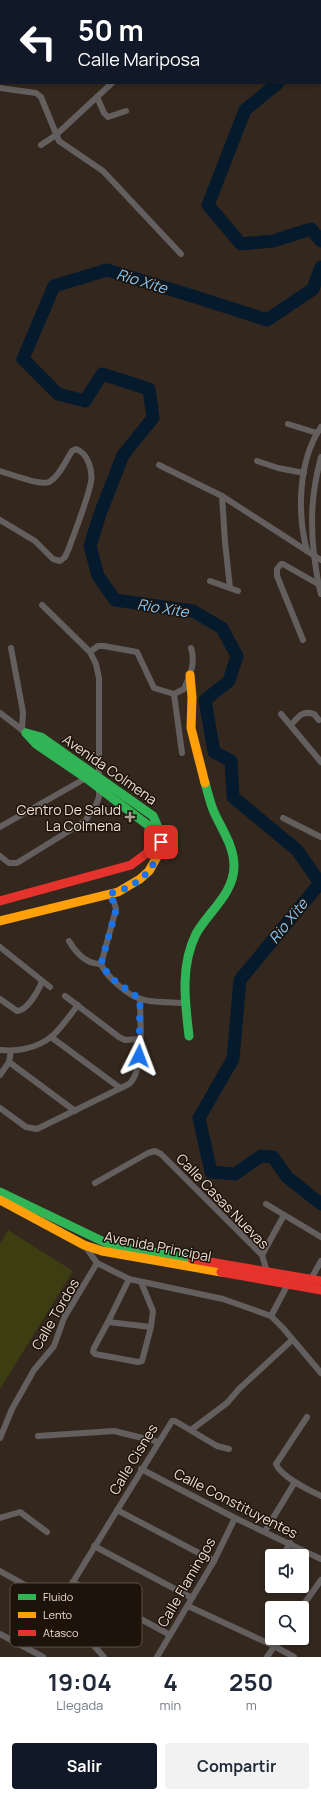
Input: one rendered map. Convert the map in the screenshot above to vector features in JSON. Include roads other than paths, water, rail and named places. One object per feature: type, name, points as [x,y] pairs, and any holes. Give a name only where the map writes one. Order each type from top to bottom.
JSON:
[{"type":"street","points":[[41,145],[56,135],[111,84]]},
{"type":"street","points":[[0,88],[36,93],[41,97],[56,135],[65,146],[103,171],[181,254]]},
{"type":"street","points":[[98,97],[104,113],[108,117],[126,112]]},
{"type":"street","points":[[288,424],[319,430],[311,448],[304,473],[300,511],[307,552]]},
{"type":"street","points":[[0,471],[40,482],[48,482],[55,477],[72,451],[76,449],[80,450],[85,456],[91,469],[91,481],[69,548],[62,559],[57,561],[53,559],[35,541],[0,520]]},
{"type":"street","points":[[321,457],[314,485],[311,510],[314,556],[321,594]]},
{"type":"street","points":[[257,462],[304,473]]},
{"type":"street","points":[[159,464],[222,496],[321,560]]},
{"type":"street","points":[[222,496],[230,588]]},
{"type":"street","points":[[303,640],[277,576],[277,569],[281,564],[284,564],[318,584]]},
{"type":"street","points":[[210,581],[238,590]]},
{"type":"street","points":[[42,605],[90,652],[96,664],[99,678],[98,788]]},
{"type":"street","points":[[90,652],[98,646],[137,652],[154,688],[174,694],[184,689],[190,675],[194,655],[191,648]]},
{"type":"street","points":[[11,648],[23,712],[24,732]]},
{"type":"street","points":[[190,675],[192,699],[190,717],[196,749],[211,804],[232,853],[234,868],[227,890],[197,932],[188,954],[185,974],[185,1003],[190,1036]]},
{"type":"street","points":[[174,694],[182,753]]},
{"type":"street","points":[[291,725],[300,714],[306,712],[314,714],[319,720]]},
{"type":"street","points":[[281,714],[321,762]]},
{"type":"street","name":"Avenida Colmena","points":[[0,901],[131,865],[147,854],[151,849],[152,842],[149,826],[86,778],[36,744],[24,732],[2,717]]},
{"type":"street","name":"Avenida Colmena","points":[[0,921],[108,894],[131,886],[152,868],[160,853],[160,828],[153,816],[41,737],[24,732]]},
{"type":"street","points":[[0,827],[86,778]]},
{"type":"street","name":"Avenida Colmena","points":[[0,856],[9,863],[17,863],[85,821],[91,815],[98,800],[98,788]]},
{"type":"street","points":[[283,818],[321,837]]},
{"type":"street","points":[[101,964],[116,910],[114,902],[108,894]]},
{"type":"street","points":[[70,941],[75,951],[92,963],[101,964],[111,978],[140,999],[185,1003]]},
{"type":"street","points":[[0,947],[50,987]]},
{"type":"street","points":[[0,999],[19,1011],[23,1009],[32,998],[42,981]]},
{"type":"street","points":[[65,996],[119,1037],[125,1040],[140,1040]]},
{"type":"street","points":[[0,1108],[26,1127],[34,1129],[134,1080],[140,1040],[140,999]]},
{"type":"street","points":[[0,1050],[10,1051],[31,1048],[51,1037],[78,1005]]},
{"type":"street","points":[[51,1037],[120,1088]]},
{"type":"street","points":[[0,1075],[9,1062],[10,1051]]},
{"type":"street","points":[[9,1062],[75,1110]]},
{"type":"street","name":"Calle Casas Nuevas","points":[[95,1183],[148,1153],[155,1151],[161,1154],[262,1255],[267,1272]]},
{"type":"street","name":"Avenida Principal","points":[[0,1192],[15,1198],[96,1240],[116,1246],[321,1281]]},
{"type":"street","name":"Avenida Principal","points":[[0,1200],[84,1245],[126,1257],[321,1290]]},
{"type":"street","points":[[266,1204],[321,1237]]},
{"type":"street","points":[[262,1255],[284,1215]]},
{"type":"street","points":[[84,1245],[97,1263],[128,1279],[223,1299],[271,1316],[321,1373]]},
{"type":"street","points":[[311,1279],[321,1261]]},
{"type":"street","name":"Calle Tordos","points":[[0,1438],[15,1402],[34,1370],[54,1346],[64,1318],[97,1263]]},
{"type":"street","points":[[128,1279],[94,1348],[93,1352],[95,1354],[138,1362],[142,1361],[151,1327],[153,1311],[141,1282]]},
{"type":"street","points":[[271,1316],[288,1284]]},
{"type":"street","points":[[108,1322],[151,1327]]},
{"type":"street","points":[[229,1449],[217,1446],[191,1430],[227,1403],[239,1389],[292,1340]]},
{"type":"street","points":[[307,1417],[276,1464],[278,1469],[295,1482],[321,1496]]},
{"type":"street","name":"Calle Cisnes","points":[[73,1582],[141,1469],[172,1421],[191,1430]]},
{"type":"street","points":[[38,1436],[114,1431],[159,1442]]},
{"type":"street","name":"Calle Constituyentes","points":[[141,1469],[235,1518],[321,1559]]},
{"type":"street","points":[[265,1531],[295,1482]]},
{"type":"street","points":[[117,1510],[214,1561]]},
{"type":"street","points":[[0,1518],[20,1512],[47,1532]]},
{"type":"street","name":"Calle Flamingos","points":[[157,1657],[214,1561],[235,1518]]},
{"type":"street","points":[[287,1549],[290,1543]]},
{"type":"street","points":[[94,1546],[192,1598]]},
{"type":"street","points":[[0,1571],[22,1583]]},
{"type":"street","points":[[306,1601],[321,1580]]},
{"type":"street","points":[[188,1606],[274,1646],[294,1657]]},
{"type":"street","points":[[142,1620],[170,1635]]},
{"type":"street","points":[[0,1634],[10,1639]]},
{"type":"street","points":[[267,1657],[274,1646]]},
{"type":"street","points":[[24,1647],[43,1657]]},
{"type":"street","points":[[95,1647],[104,1657]]},
{"type":"waterway","name":"Rio Xite","points":[[277,84],[245,110],[208,205],[241,244],[273,241],[311,229],[321,241]]},
{"type":"waterway","name":"Rio Xite","points":[[321,267],[313,289],[267,320],[107,270],[54,286],[23,359],[58,394],[85,401],[102,374],[149,389],[153,418],[123,455],[100,514],[90,546],[98,576],[115,600],[193,611],[222,628],[237,656],[229,681],[205,700],[214,752],[231,761],[233,797],[297,850],[320,883],[240,980],[233,1059],[199,1118],[211,1172],[235,1174],[261,1156],[273,1157],[287,1177],[321,1204]]},
{"type":"place","name":"Centro De Salud La Colmena","points":[[130,817]]}]
